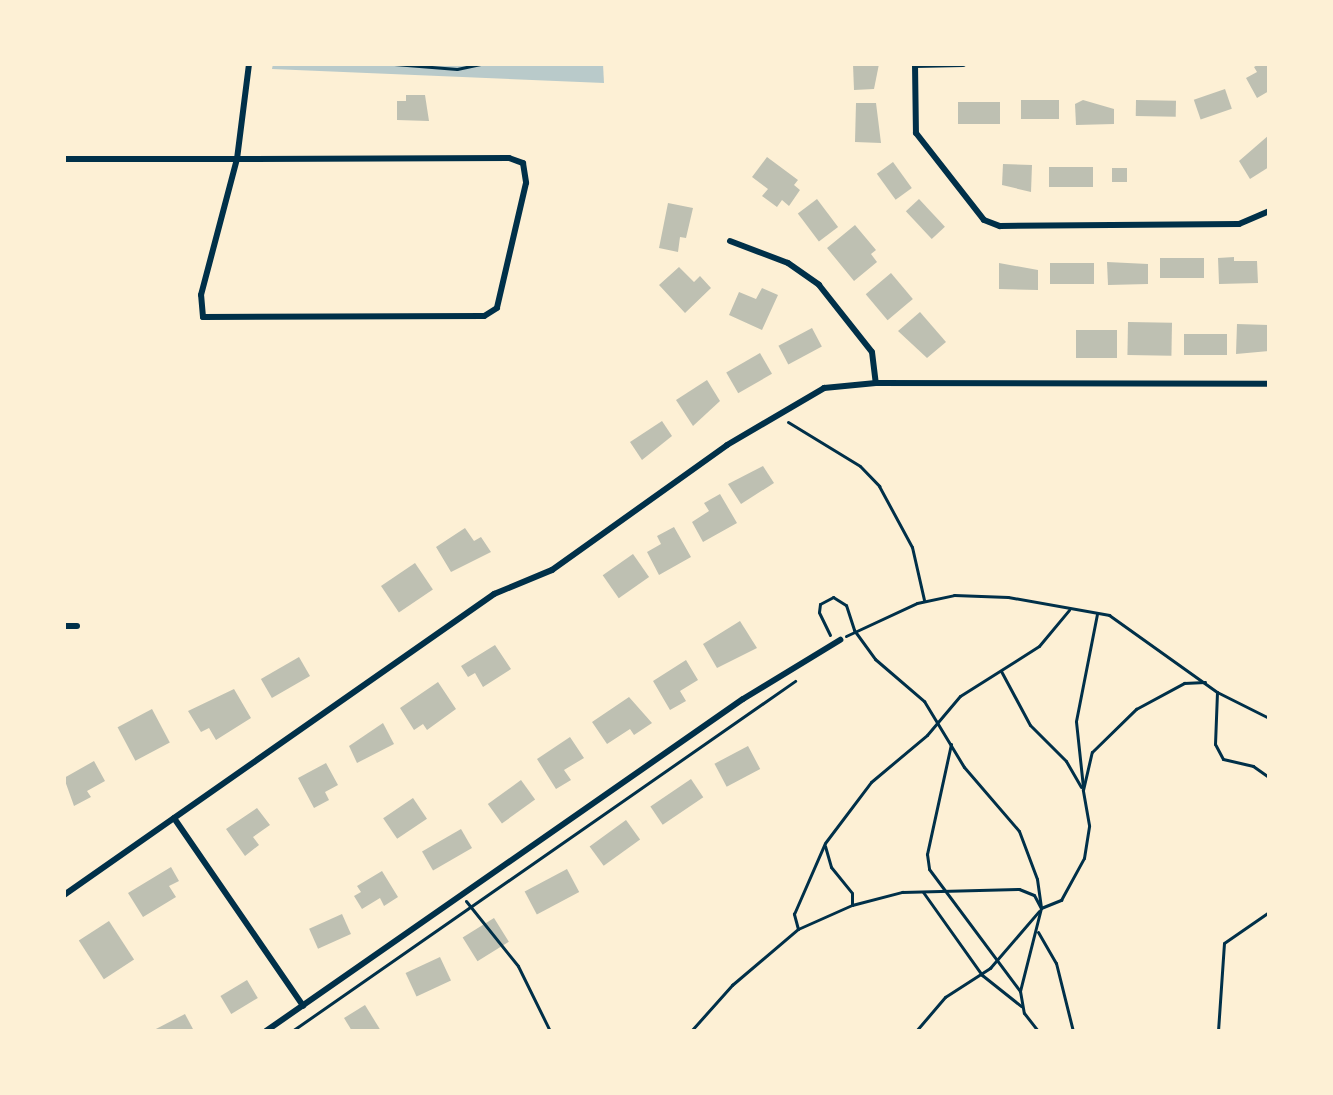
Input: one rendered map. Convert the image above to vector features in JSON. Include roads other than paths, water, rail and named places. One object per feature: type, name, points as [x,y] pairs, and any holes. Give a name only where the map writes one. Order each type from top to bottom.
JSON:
[{"type":"street","points":[[64,159],[237,159],[509,158],[523,163],[526,183],[497,308],[484,316],[203,317],[201,295],[237,159],[249,64]]},
{"type":"street","points":[[963,64],[915,64],[916,133],[984,220],[1000,226],[1239,224],[1269,211]]},
{"type":"street","points":[[730,241],[788,263],[819,285],[872,352],[876,383]]},
{"type":"street","points":[[64,895],[494,594],[552,570],[774,414],[824,388],[876,383],[1269,384]]},
{"type":"street","points":[[64,626],[77,626]]},
{"type":"street","points":[[266,1031],[743,699],[837,641]]},
{"type":"street","points":[[174,818],[303,1006]]}]
